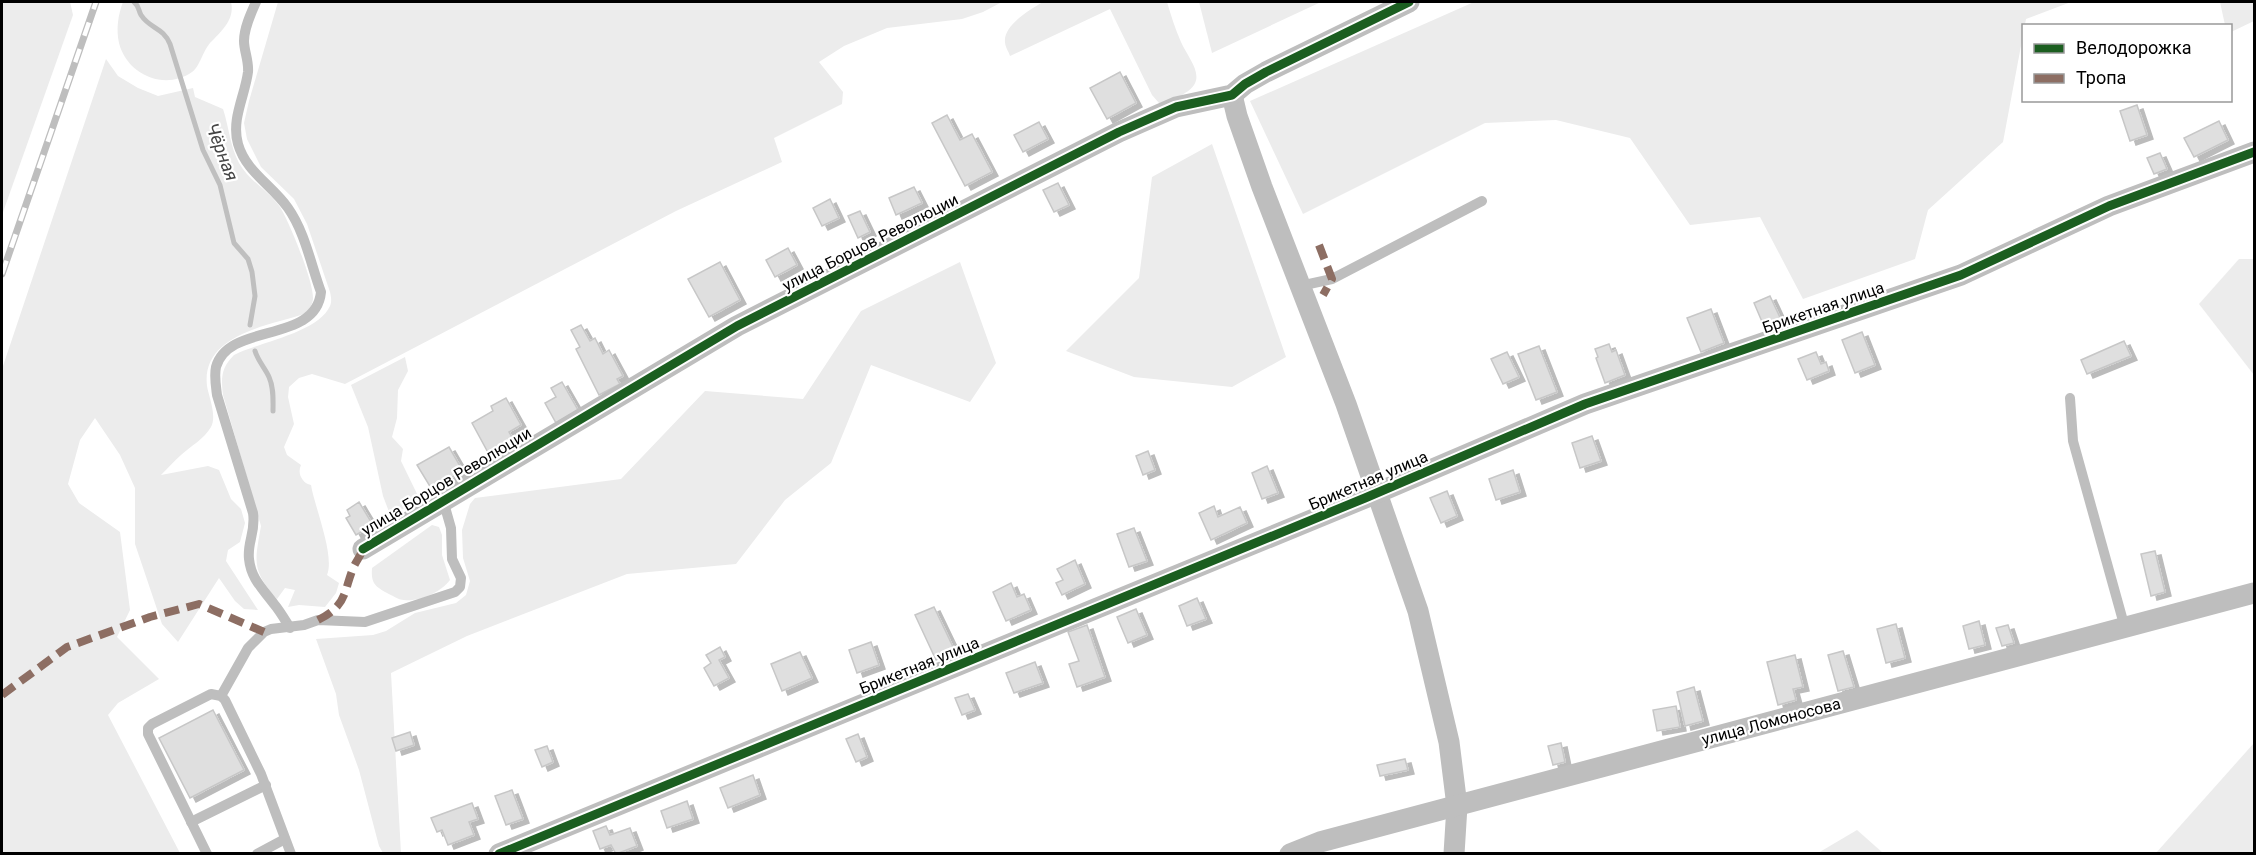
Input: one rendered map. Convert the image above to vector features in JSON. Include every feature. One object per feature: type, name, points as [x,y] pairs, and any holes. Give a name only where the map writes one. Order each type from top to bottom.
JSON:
[{"type":"street","name":"улица Борцов Революции","points":[[363,549],[737,326],[1119,132],[1176,107],[1232,95],[1245,84],[1266,72],[1409,2]]},
{"type":"street","points":[[1232,95],[1256,169],[1346,404],[1418,611],[1449,742],[1456,806],[1454,854]]},
{"type":"street","name":"Брикетная улица","points":[[499,854],[1377,493],[1585,404],[1961,275],[2109,206],[2254,152]]},
{"type":"street","name":"улица Ломоносова","points":[[1290,854],[1320,842],[2254,592]]},
{"type":"lane","points":[[256,2],[244,37],[248,73],[237,117],[238,144],[255,174],[276,193],[298,224],[321,292],[320,301],[314,313],[306,318],[232,346],[219,361],[215,379],[217,395],[253,513],[255,526],[249,558],[251,570],[256,583],[274,603],[290,628]]},
{"type":"lane","points":[[1300,286],[1332,279],[1482,201]]},
{"type":"lane","points":[[2070,398],[2073,441],[2125,628]]},
{"type":"lane","points":[[221,696],[248,648],[256,638],[271,629],[290,628],[318,620],[365,622],[455,592],[460,587],[461,578],[452,559],[452,528],[443,500]]},
{"type":"lane","points":[[207,854],[149,739],[148,728],[206,694],[221,696],[225,700],[266,785],[291,854]]},
{"type":"lane","points":[[191,822],[266,785]]},
{"type":"lane","points":[[257,854],[285,839]]},
{"type":"shaded area","points":[[2,2],[70,2],[73,15],[2,215]]},
{"type":"shaded area","points":[[123,2],[231,2],[232,8],[230,18],[209,44],[195,70],[181,78],[159,80],[138,71],[123,54],[118,33]]},
{"type":"shaded area","points":[[278,2],[1002,2],[962,19],[887,28],[844,46],[819,62],[843,92],[842,104],[774,138],[782,162],[676,211],[345,384],[312,374],[299,378],[289,387],[288,397],[294,424],[284,447],[287,455],[301,465],[300,474],[303,480],[311,485],[327,544],[329,567],[327,575],[339,583],[336,593],[325,607],[299,605],[288,607],[295,590],[285,588],[277,599],[259,572],[257,548],[261,526],[223,395],[222,383],[224,369],[234,355],[301,330],[323,315],[331,302],[330,292],[307,224],[294,199],[261,167],[247,139],[244,123]]},
{"type":"shaded area","points":[[1043,2],[1167,2],[1179,37],[1195,69],[1196,82],[1192,88],[1179,97],[1159,103],[1152,95],[1110,9],[1010,56],[1005,42],[1008,30],[1019,18]]},
{"type":"shaded area","points":[[1199,2],[1321,2],[1212,53]]},
{"type":"shaded area","points":[[1474,2],[2071,2],[2026,19],[2025,24],[2022,24],[2022,40],[2003,142],[1928,210],[1915,259],[1803,299],[1760,217],[1690,225],[1630,138],[1556,120],[1485,123],[1303,214],[1250,101]]},
{"type":"shaded area","points":[[2220,2],[2254,2],[2254,21],[2232,32],[2232,24],[2225,24]]},
{"type":"shaded area","points":[[106,59],[118,76],[138,88],[158,96],[193,88],[195,97],[223,109],[239,163],[280,207],[289,225],[305,266],[313,299],[304,314],[239,335],[214,355],[208,369],[207,386],[213,412],[211,427],[161,475],[208,466],[219,470],[231,499],[241,509],[245,523],[240,542],[228,550],[226,561],[258,610],[244,609],[235,601],[219,578],[178,642],[162,624],[135,544],[135,488],[120,455],[95,418],[80,440],[68,484],[79,503],[120,532],[130,610],[117,637],[159,679],[118,703],[108,715],[180,853],[2,854],[2,369]]},
{"type":"shaded area","points":[[1212,144],[1286,357],[1232,387],[1134,377],[1066,351],[1139,278],[1152,177]]},
{"type":"shaded area","points":[[2239,259],[2254,259],[2254,375],[2199,304]]},
{"type":"shaded area","points":[[960,262],[996,363],[970,402],[871,365],[831,463],[785,500],[736,564],[627,574],[467,636],[391,673],[401,853],[383,853],[379,846],[359,770],[339,715],[336,694],[316,639],[373,635],[386,631],[415,613],[456,603],[466,595],[470,581],[463,558],[462,530],[470,504],[475,498],[621,479],[705,391],[803,399],[861,311]]},
{"type":"shaded area","points":[[405,357],[408,371],[398,390],[397,418],[392,437],[403,449],[401,461],[419,498],[391,517],[383,496],[368,427],[351,385]]},
{"type":"shaded area","points":[[432,525],[439,527],[442,535],[442,555],[450,580],[430,595],[410,600],[397,598],[376,586],[372,577],[372,568]]},
{"type":"shaded area","points":[[2254,743],[2254,853],[2156,853]]},
{"type":"shaded area","points":[[1857,830],[1883,853],[1818,853]]},
{"type":"building","points":[[1120,72],[1136,103],[1107,119],[1090,88]]},
{"type":"building","points":[[2137,105],[2147,135],[2130,141],[2120,111]]},
{"type":"building","points":[[947,115],[960,140],[972,134],[992,172],[965,186],[932,123]]},
{"type":"building","points":[[2219,121],[2228,140],[2194,157],[2184,138]]},
{"type":"building","points":[[1039,122],[1048,139],[1023,152],[1014,135]]},
{"type":"building","points":[[2160,153],[2167,169],[2154,174],[2147,158]]},
{"type":"building","points":[[1058,183],[1069,205],[1054,212],[1043,190]]},
{"type":"building","points":[[914,187],[922,203],[896,215],[889,198]]},
{"type":"building","points":[[830,199],[839,218],[822,226],[813,208]]},
{"type":"building","points":[[860,211],[870,232],[858,238],[848,216]]},
{"type":"building","points":[[788,248],[797,265],[775,277],[766,260]]},
{"type":"building","points":[[720,262],[740,300],[709,317],[688,279]]},
{"type":"building","points":[[1770,296],[1783,324],[1766,331],[1754,303]]},
{"type":"building","points":[[1711,309],[1724,343],[1701,352],[1687,318]]},
{"type":"building","points":[[581,325],[590,341],[595,338],[603,354],[609,350],[623,376],[617,379],[620,384],[599,395],[576,349],[580,347],[571,330]]},
{"type":"building","points":[[1862,332],[1875,365],[1855,373],[1842,340]]},
{"type":"building","points":[[2124,341],[2131,356],[2087,374],[2081,360]]},
{"type":"building","points":[[1609,344],[1612,352],[1616,350],[1625,375],[1605,383],[1595,349]]},
{"type":"building","points":[[1539,346],[1557,392],[1536,400],[1518,354]]},
{"type":"building","points":[[1507,352],[1519,377],[1503,384],[1491,359]]},
{"type":"building","points":[[1816,352],[1821,364],[1826,362],[1829,371],[1807,380],[1798,359]]},
{"type":"building","points":[[562,382],[578,410],[556,423],[545,403],[556,397],[551,388]]},
{"type":"building","points":[[506,398],[521,425],[509,432],[516,444],[491,458],[472,423],[493,411],[491,406]]},
{"type":"building","points":[[1592,436],[1601,461],[1580,468],[1572,443]]},
{"type":"building","points":[[449,447],[463,471],[447,480],[449,484],[434,493],[417,465]]},
{"type":"building","points":[[1148,451],[1155,470],[1143,475],[1136,456]]},
{"type":"building","points":[[1267,466],[1278,493],[1262,499],[1252,473]]},
{"type":"building","points":[[1513,470],[1520,492],[1496,500],[1489,479]]},
{"type":"building","points":[[1447,491],[1457,516],[1441,523],[1430,498]]},
{"type":"building","points":[[359,502],[373,525],[356,535],[346,518],[350,516],[347,510]]},
{"type":"building","points":[[1214,506],[1218,517],[1240,507],[1247,523],[1211,540],[1199,513]]},
{"type":"building","points":[[1134,528],[1147,561],[1129,567],[1117,534]]},
{"type":"building","points":[[2155,551],[2165,592],[2151,596],[2141,554]]},
{"type":"building","points":[[1075,560],[1085,584],[1062,595],[1056,583],[1063,580],[1057,569]]},
{"type":"building","points":[[1011,583],[1017,597],[1024,594],[1031,610],[1006,621],[993,592]]},
{"type":"building","points":[[1197,598],[1206,619],[1187,626],[1179,606]]},
{"type":"building","points":[[934,607],[955,651],[936,660],[915,615]]},
{"type":"building","points":[[1136,609],[1147,635],[1128,643],[1117,617]]},
{"type":"building","points":[[1979,621],[1985,645],[1969,649],[1963,626]]},
{"type":"building","points":[[1896,624],[1905,658],[1886,663],[1877,629]]},
{"type":"building","points":[[1087,625],[1105,677],[1077,687],[1069,664],[1079,661],[1068,632]]},
{"type":"building","points":[[2008,625],[2014,643],[2002,646],[1996,628]]},
{"type":"building","points":[[871,642],[879,665],[857,673],[849,650]]},
{"type":"building","points":[[720,647],[725,657],[719,660],[729,678],[714,686],[704,668],[711,663],[706,655]]},
{"type":"building","points":[[1843,651],[1854,687],[1838,691],[1828,655]]},
{"type":"building","points":[[800,652],[812,678],[782,691],[771,664]]},
{"type":"building","points":[[1795,655],[1803,687],[1793,689],[1796,700],[1778,705],[1767,662]]},
{"type":"building","points":[[1035,662],[1043,683],[1014,693],[1006,673]]},
{"type":"building","points":[[1694,687],[1703,721],[1685,726],[1677,692]]},
{"type":"building","points":[[968,694],[975,710],[962,715],[955,698]]},
{"type":"building","points":[[1676,706],[1680,727],[1657,731],[1653,710]]},
{"type":"building","points":[[213,710],[244,770],[190,798],[159,738]]},
{"type":"building","points":[[410,732],[414,745],[396,751],[392,738]]},
{"type":"building","points":[[858,734],[867,757],[856,762],[846,739]]},
{"type":"building","points":[[1561,743],[1565,762],[1553,765],[1548,746]]},
{"type":"building","points":[[547,746],[553,762],[542,767],[535,750]]},
{"type":"building","points":[[1405,759],[1408,770],[1380,776],[1377,765]]},
{"type":"building","points":[[753,775],[760,795],[728,808],[720,788]]},
{"type":"building","points":[[512,790],[523,819],[506,825],[495,796]]},
{"type":"building","points":[[687,801],[693,819],[667,828],[661,811]]},
{"type":"building","points":[[472,803],[478,819],[469,822],[474,835],[448,845],[442,830],[437,832],[431,818]]},
{"type":"building","points":[[606,826],[610,835],[630,828],[637,846],[616,854],[611,845],[600,849],[593,831]]},
{"type":"waterway","name":"Чёрная","points":[[134,2],[145,20],[164,34],[170,44],[203,150],[220,185],[234,243],[248,259],[255,296],[250,325]]},
{"type":"waterway","name":"Чёрная","points":[[255,351],[271,381],[273,411]]},
{"type":"railway","points":[[2,274],[96,2]]},
{"type":"marked path","points":[[1319,245],[1332,279],[1323,295]]},
{"type":"marked path","points":[[318,620],[340,603],[363,549]]},
{"type":"marked path","points":[[2,695],[67,647],[150,617],[199,604],[264,632]]},
{"type":"cycle path","points":[[363,549],[737,326],[1119,132],[1176,107],[1232,95],[1245,84],[1266,72],[1409,2]]},
{"type":"cycle path","points":[[499,854],[1365,498],[1585,404],[1961,275],[2109,206],[2254,152]]}]
